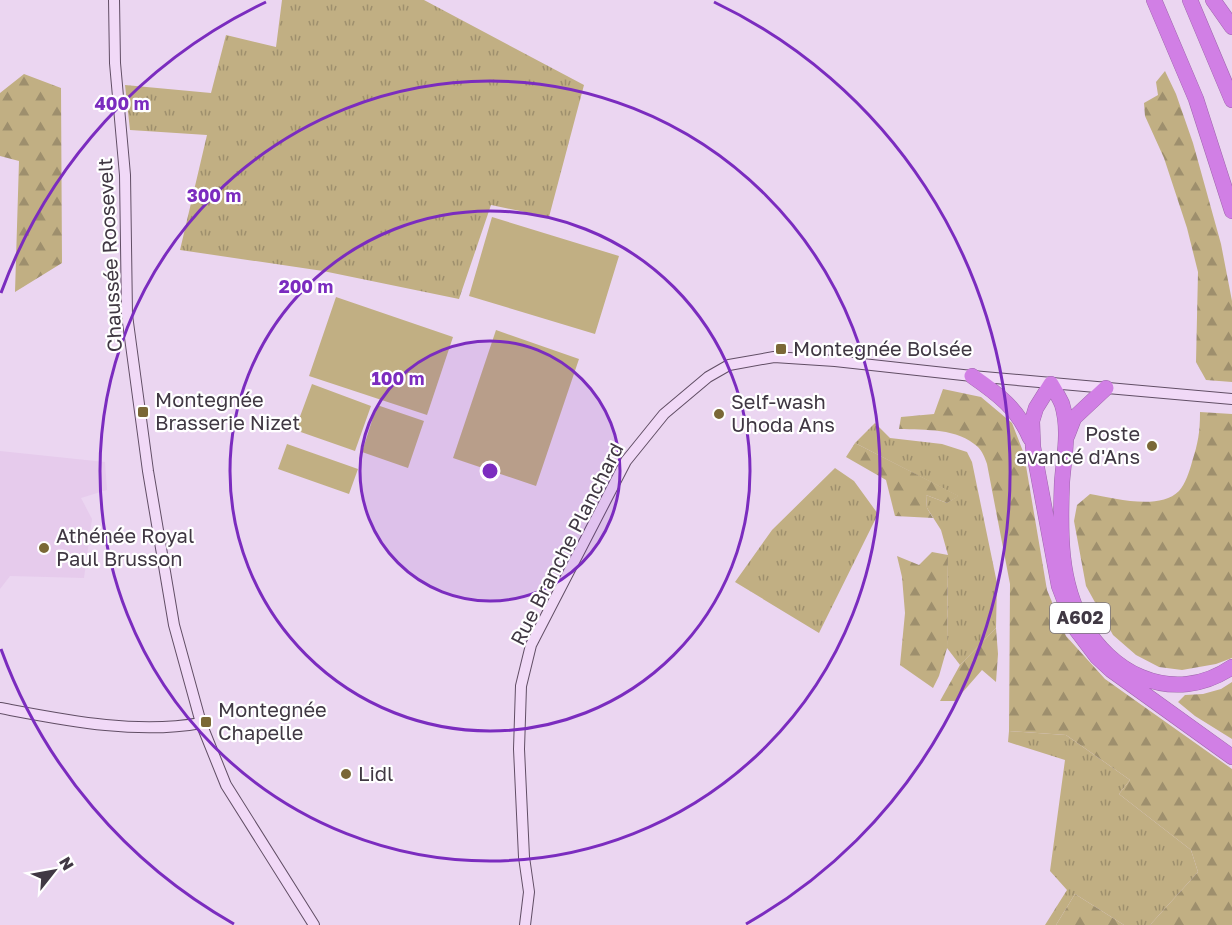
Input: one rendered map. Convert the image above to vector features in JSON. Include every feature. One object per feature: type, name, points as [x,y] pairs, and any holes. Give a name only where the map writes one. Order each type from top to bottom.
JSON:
[{"type":"highway","points":[[1154,0],[1181,62],[1217,159],[1232,212]]},
{"type":"highway","points":[[1190,0],[1232,100]]},
{"type":"highway","points":[[1213,0],[1231,26]]},
{"type":"highway","name":"A602","points":[[972,376],[1007,402],[1017,413],[1024,423],[1033,447]]},
{"type":"highway","name":"A602","points":[[1052,384],[1062,405],[1066,439],[1061,523],[1064,567],[1068,588],[1078,613],[1096,644],[1120,666],[1137,676],[1164,683],[1181,685],[1196,683],[1221,674],[1232,667]]},
{"type":"highway","name":"A602","points":[[1052,384],[1036,408],[1032,421],[1033,447],[1059,586],[1069,615],[1083,641],[1111,670],[1232,757]]},
{"type":"highway","name":"A602","points":[[1066,439],[1074,418],[1106,388]]},
{"type":"main road","name":"Chaussée Roosevelt","points":[[114,0],[115,63],[124,176],[127,315],[148,471],[170,605],[201,723],[226,785],[314,925]]},
{"type":"main road","name":"Rue Branche Planchard","points":[[525,925],[529,892],[524,857],[519,749],[521,686],[531,645],[626,461],[664,414],[708,377],[729,364],[774,357],[845,362],[972,376]]},
{"type":"main road","points":[[972,376],[1232,399]]},
{"type":"main road","points":[[0,708],[87,723],[173,728],[201,723]]},
{"type":"shaded area","name":"Athénée Royal Paul Brusson","points":[[0,451],[105,462],[107,490],[81,498],[92,519],[84,578],[10,576],[0,589]]},
{"type":"green space","points":[[282,0],[424,0],[584,85],[549,217],[491,205],[459,299],[323,271],[180,250],[207,135],[130,130],[125,85],[211,93],[226,35],[276,47]]},
{"type":"green space","points":[[1165,71],[1176,94],[1193,143],[1221,244],[1232,301],[1232,382],[1206,380],[1196,362],[1198,272],[1187,228],[1164,158],[1145,116],[1144,103],[1158,95],[1156,82]]},
{"type":"green space","points":[[24,74],[61,88],[62,263],[15,292],[19,161],[0,156],[0,93]]},
{"type":"green space","points":[[492,217],[619,256],[595,334],[469,296]]},
{"type":"green space","points":[[336,297],[453,337],[427,415],[309,376]]},
{"type":"green space","points":[[496,330],[579,359],[536,486],[453,458]]},
{"type":"green space","points":[[312,384],[371,406],[355,451],[295,430]]},
{"type":"green space","points":[[943,389],[981,397],[1012,423],[1024,454],[1047,590],[1066,636],[1105,679],[1232,769],[1232,925],[1150,925],[1198,872],[1191,850],[1119,794],[1130,780],[1066,735],[1009,731],[1010,584],[986,462],[978,447],[961,436],[941,431],[899,429],[901,417],[934,414]]},
{"type":"green space","points":[[377,405],[424,421],[408,468],[362,452]]},
{"type":"green space","points":[[1200,412],[1232,414],[1232,658],[1216,664],[1182,670],[1159,667],[1136,655],[1113,635],[1086,586],[1074,521],[1077,505],[1090,494],[1148,502],[1170,497],[1179,491],[1187,477],[1196,449]]},
{"type":"green space","points":[[875,423],[890,438],[942,444],[967,452],[972,462],[997,583],[996,628],[960,665],[947,648],[948,555],[941,530],[927,508],[926,495],[947,503],[958,496],[855,443]]},
{"type":"green space","points":[[855,443],[959,496],[947,503],[926,495],[927,508],[933,518],[895,516],[886,480],[846,457]]},
{"type":"green space","points":[[287,444],[358,469],[349,494],[278,469]]},
{"type":"green space","points":[[835,468],[854,481],[878,514],[819,633],[735,582],[772,530]]},
{"type":"green space","points":[[932,552],[948,555],[947,648],[933,688],[900,665],[905,613],[902,577],[897,556],[919,565]]},
{"type":"green space","points":[[996,628],[998,654],[996,682],[982,670],[955,701],[940,701],[960,665]]},
{"type":"green space","points":[[1232,682],[1232,739],[1195,716],[1178,702],[1185,695],[1203,694],[1221,689]]},
{"type":"green space","points":[[1009,731],[1066,735],[1130,780],[1119,794],[1191,850],[1198,872],[1150,925],[1124,925],[1075,894],[1056,925],[1045,925],[1067,890],[1050,871],[1065,760],[1008,742]]},
{"type":"green space","points":[[1075,894],[1124,925],[1056,925]]},
{"type":"place","name":"Montegnée Bolsée","points":[[781,349]]},
{"type":"place","name":"Montegnée Brasserie Nizet","points":[[143,412]]},
{"type":"place","name":"Self-wash Uhoda Ans","points":[[719,414]]},
{"type":"place","name":"Poste avancé d'Ans","points":[[1152,446]]},
{"type":"place","name":"Athénée Royal Paul Brusson","points":[[44,548]]},
{"type":"place","name":"Montegnée Chapelle","points":[[206,722]]},
{"type":"place","name":"Lidl","points":[[346,774]]}]
